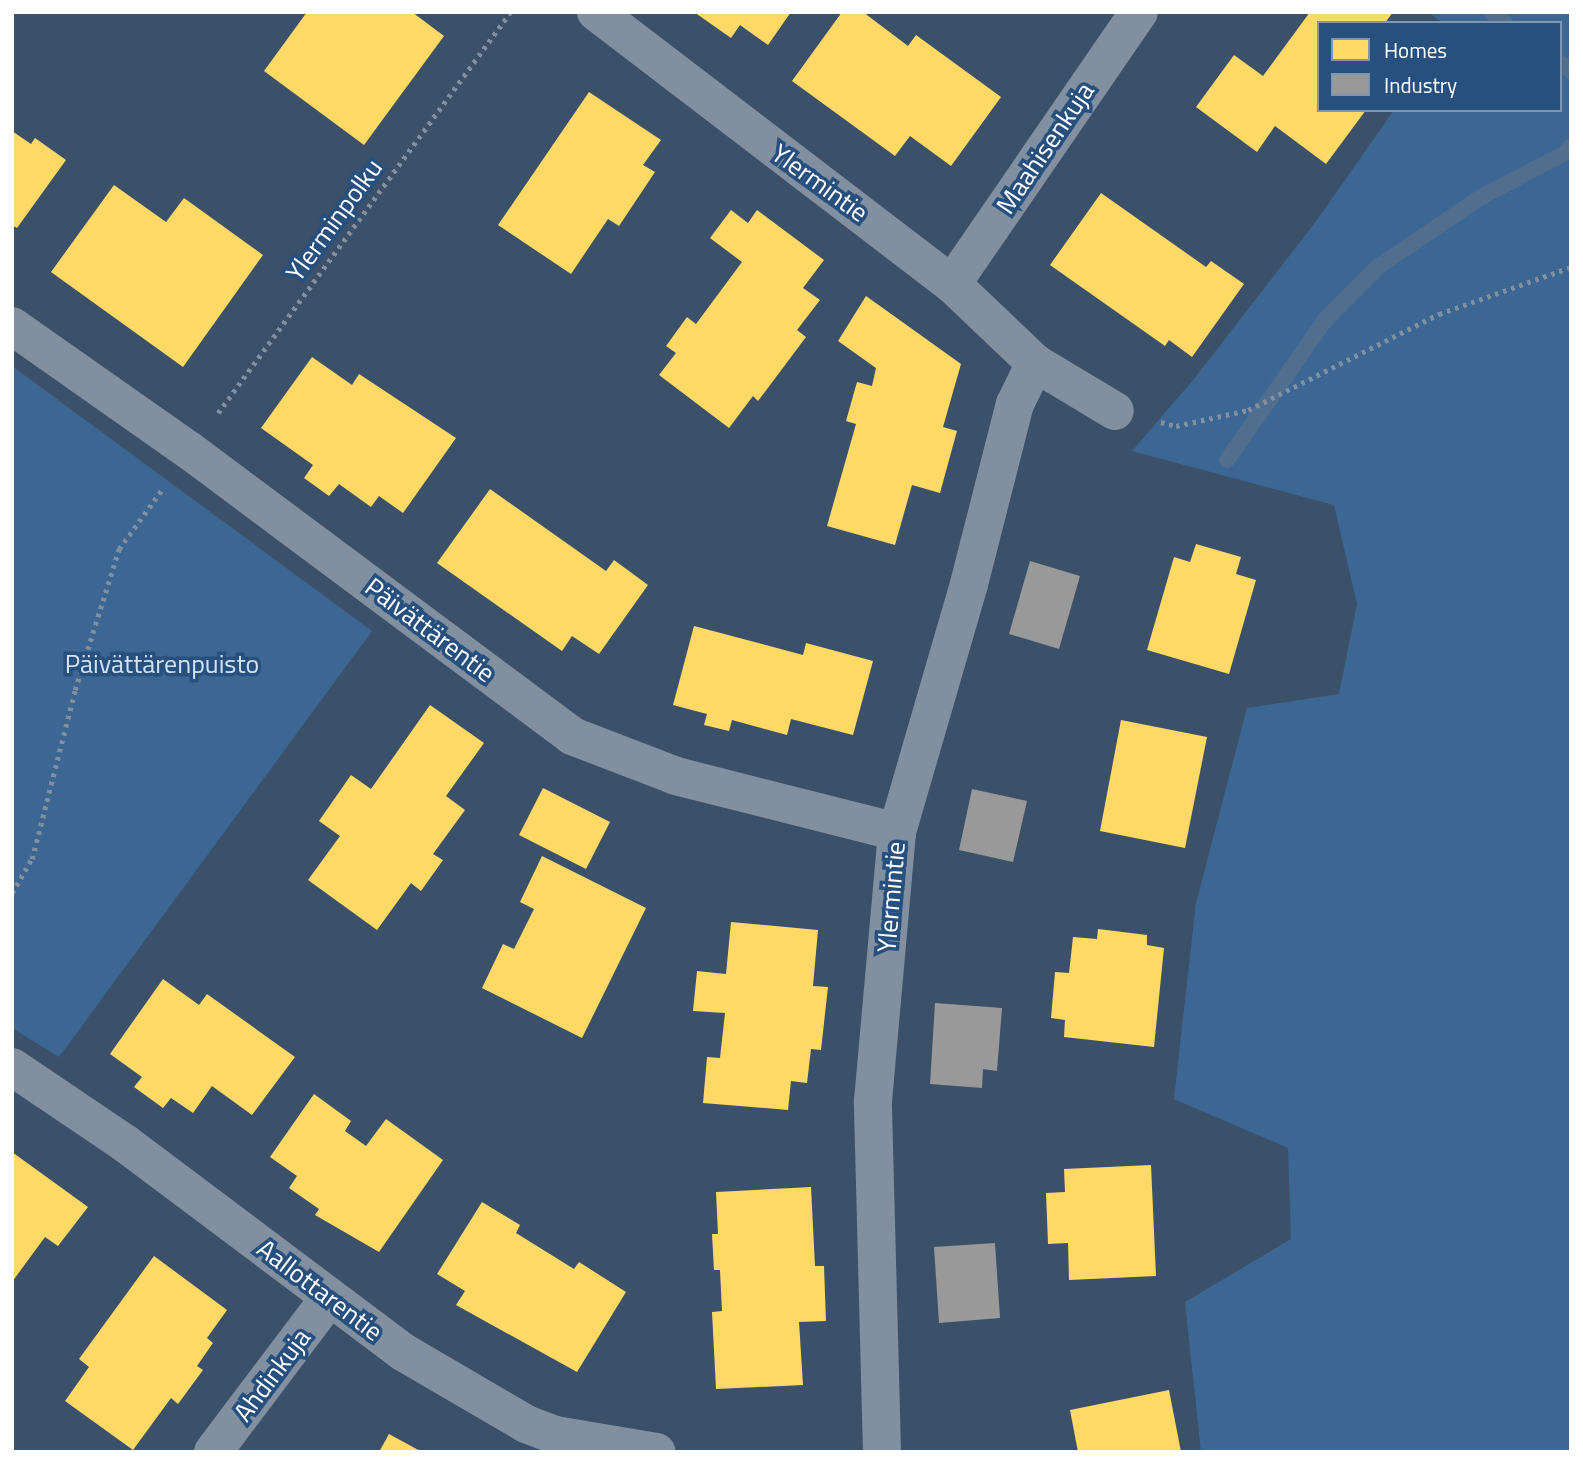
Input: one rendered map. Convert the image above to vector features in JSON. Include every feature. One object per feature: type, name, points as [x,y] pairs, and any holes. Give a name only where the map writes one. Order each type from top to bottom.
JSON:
[{"type":"street","name":"Ylermintie","points":[[596,12],[703,98],[953,284],[1035,363],[1115,411]]},
{"type":"street","name":"Maahisenkuja","points":[[953,284],[1139,12]]},
{"type":"street","name":"Päivättärentie","points":[[12,326],[190,451],[572,736],[676,776],[897,832]]},
{"type":"street","name":"Ylermintie","points":[[882,1452],[873,1101],[897,832],[969,584],[1015,404],[1035,363]]},
{"type":"street","name":"Aallottarentie","points":[[12,1067],[126,1144],[403,1352],[526,1424],[555,1434],[657,1452]]},
{"type":"street","name":"Ahdinkuja","points":[[214,1452],[330,1297]]},
{"type":"path","name":"Ylerminpolku","points":[[12,893],[33,859],[75,690],[119,549],[510,12]]},
{"type":"path","points":[[1115,411],[1176,426],[1248,410],[1439,314],[1571,267]]},
{"type":"green space","points":[[1428,12],[1571,12],[1571,1452],[1201,1452],[1185,1302],[1291,1239],[1288,1148],[1174,1099],[1196,903],[1247,708],[1339,694],[1357,604],[1334,505],[1132,451],[1194,379],[1317,220],[1393,112],[1562,112],[1562,21],[1440,21]]},
{"type":"green space","name":"Päivättärenpuisto","points":[[12,366],[372,631],[59,1057],[12,1028]]},
{"type":"building: Homes","points":[[307,12],[412,12],[444,36],[364,145],[264,71]]},
{"type":"building: Homes","points":[[694,12],[791,12],[768,45],[740,25],[731,38]]},
{"type":"building: Homes","points":[[842,12],[863,12],[908,46],[916,35],[1001,97],[951,166],[910,136],[895,156],[792,81]]},
{"type":"building: Homes","points":[[1310,12],[1393,12],[1386,21],[1317,21],[1317,112],[1365,112],[1326,164],[1275,126],[1257,152],[1196,107],[1234,55],[1263,76]]},
{"type":"building: Homes","points":[[589,92],[661,140],[643,165],[655,172],[619,226],[608,219],[571,274],[498,225]]},
{"type":"building: Homes","points":[[12,131],[31,144],[35,138],[66,160],[17,228],[12,225]]},
{"type":"building: Homes","points":[[114,185],[166,222],[184,198],[263,255],[183,367],[51,272]]},
{"type":"building: Homes","points":[[1101,193],[1206,267],[1211,261],[1244,284],[1192,357],[1169,340],[1165,346],[1050,265]]},
{"type":"building: Homes","points":[[731,210],[748,223],[757,210],[824,260],[803,288],[820,300],[797,330],[806,337],[758,401],[753,396],[729,428],[659,375],[676,353],[666,346],[687,317],[696,324],[742,262],[710,238]]},
{"type":"building: Homes","points":[[866,296],[961,364],[943,427],[957,431],[940,493],[912,485],[895,545],[827,526],[856,424],[846,421],[857,382],[872,386],[876,368],[838,341]]},
{"type":"building: Homes","points":[[312,357],[352,385],[359,374],[456,438],[403,513],[379,496],[371,507],[339,484],[329,496],[304,478],[313,465],[261,428]]},
{"type":"building: Homes","points":[[490,489],[606,571],[614,560],[648,585],[599,654],[572,636],[562,651],[437,563]]},
{"type":"building: Homes","points":[[1196,544],[1241,557],[1236,574],[1256,580],[1229,674],[1147,650],[1174,557],[1190,562]]},
{"type":"building: Homes","points":[[694,626],[803,655],[806,643],[873,661],[853,735],[791,719],[787,735],[732,720],[729,731],[704,725],[707,714],[673,705]]},
{"type":"building: Homes","points":[[430,705],[484,743],[446,796],[465,810],[433,854],[443,860],[421,891],[411,883],[377,930],[308,880],[340,836],[319,821],[351,775],[371,789]]},
{"type":"building: Homes","points":[[1121,720],[1207,737],[1185,848],[1100,831]]},
{"type":"building: Homes","points":[[543,788],[610,822],[586,869],[519,835]]},
{"type":"building: Homes","points":[[542,856],[646,908],[582,1038],[482,988],[503,944],[514,949],[534,909],[520,902]]},
{"type":"building: Homes","points":[[731,922],[818,930],[813,986],[828,987],[821,1050],[811,1049],[807,1083],[791,1081],[788,1110],[703,1103],[707,1057],[720,1058],[725,1013],[693,1011],[697,971],[726,974]]},
{"type":"building: Homes","points":[[1098,929],[1147,935],[1147,945],[1164,948],[1154,1047],[1064,1037],[1065,1020],[1051,1018],[1055,972],[1069,973],[1073,937],[1097,939]]},
{"type":"building: Homes","points":[[163,979],[199,1005],[207,994],[295,1057],[252,1115],[212,1086],[193,1113],[171,1098],[163,1108],[134,1087],[142,1077],[110,1054]]},
{"type":"building: Homes","points":[[314,1094],[351,1121],[345,1131],[366,1146],[386,1119],[443,1160],[379,1252],[315,1215],[319,1209],[289,1188],[297,1176],[270,1157]]},
{"type":"building: Homes","points":[[12,1152],[88,1207],[58,1246],[45,1237],[12,1282]]},
{"type":"building: Homes","points":[[1151,1165],[1156,1276],[1069,1280],[1068,1243],[1048,1244],[1046,1193],[1065,1192],[1064,1169]]},
{"type":"building: Homes","points":[[811,1187],[815,1266],[824,1266],[826,1321],[799,1322],[803,1385],[716,1389],[712,1312],[722,1311],[720,1270],[714,1270],[712,1234],[718,1234],[716,1192]]},
{"type":"building: Homes","points":[[482,1202],[520,1225],[516,1233],[574,1269],[579,1262],[626,1292],[577,1372],[456,1305],[465,1291],[437,1274]]},
{"type":"building: Homes","points":[[154,1256],[227,1310],[207,1338],[213,1343],[197,1366],[203,1370],[178,1404],[171,1398],[133,1450],[65,1401],[89,1367],[79,1359]]},
{"type":"building: Homes","points":[[1169,1390],[1181,1452],[1078,1452],[1070,1410]]},
{"type":"building: Homes","points":[[389,1434],[422,1452],[379,1452]]},
{"type":"building: Industry","points":[[1030,561],[1080,576],[1059,649],[1009,634]]},
{"type":"building: Industry","points":[[972,789],[1027,801],[1013,862],[959,850]]},
{"type":"building: Industry","points":[[935,1003],[1002,1008],[997,1071],[983,1069],[982,1088],[930,1084]]},
{"type":"building: Industry","points":[[995,1243],[1000,1318],[939,1323],[934,1247]]},
{"type":"waterway","points":[[1491,12],[1502,21]]},
{"type":"waterway","points":[[1562,64],[1571,71]]},
{"type":"waterway","points":[[1227,460],[1325,320],[1379,266],[1481,197],[1565,153],[1571,146]]}]
